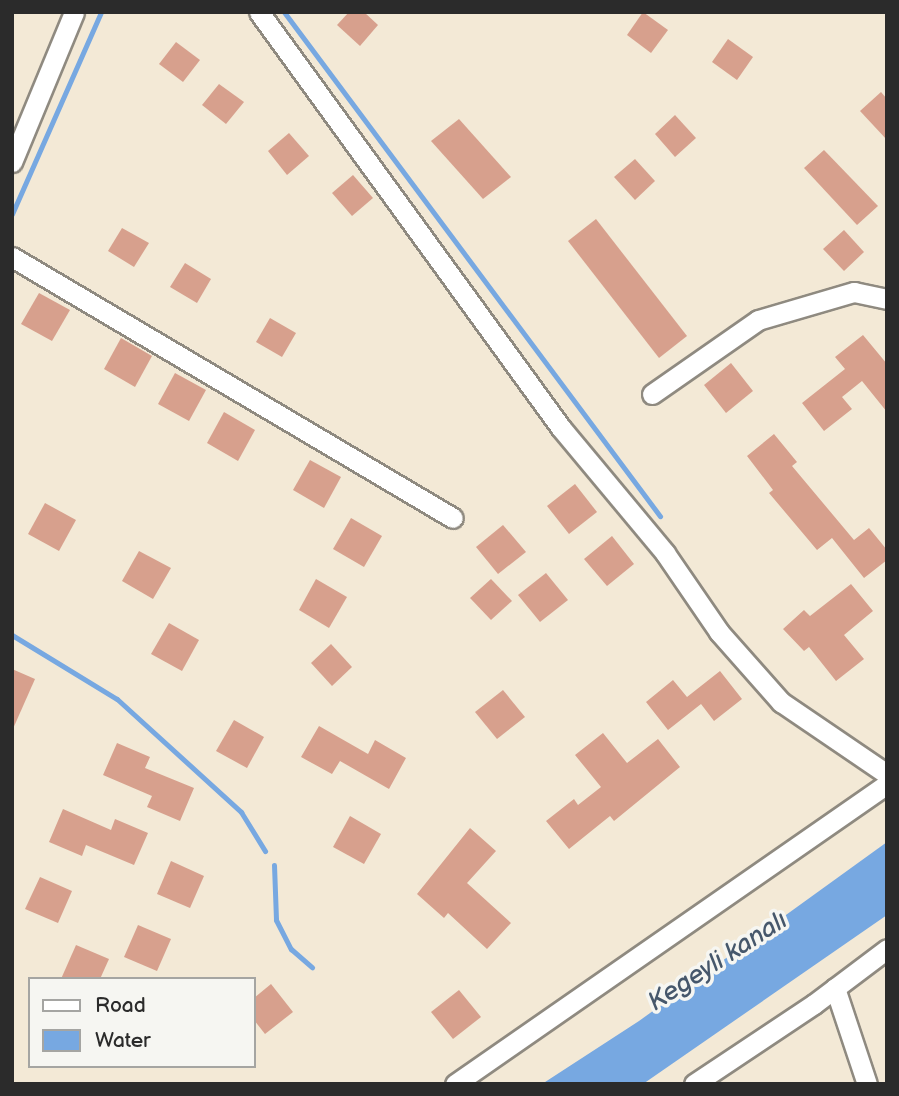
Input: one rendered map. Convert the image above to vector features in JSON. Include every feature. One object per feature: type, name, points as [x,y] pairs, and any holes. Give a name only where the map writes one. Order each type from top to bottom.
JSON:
[{"type":"street","points":[[12,162],[74,12]]},
{"type":"street","points":[[259,12],[561,428],[665,553],[719,632],[781,702],[887,774]]},
{"type":"street","points":[[12,257],[453,518]]},
{"type":"street","points":[[652,394],[758,320],[854,292],[887,299]]},
{"type":"street","points":[[455,1084],[887,784]]},
{"type":"street","points":[[694,1084],[835,988],[887,948]]},
{"type":"street","points":[[835,988],[867,1084]]},
{"type":"water","points":[[887,842],[887,915],[643,1084],[542,1084],[639,1021]]},
{"type":"building","points":[[349,12],[364,12],[378,25],[360,46],[337,25]]},
{"type":"building","points":[[643,12],[668,30],[651,53],[627,35]]},
{"type":"building","points":[[728,39],[753,57],[737,80],[712,62]]},
{"type":"building","points":[[176,42],[200,60],[183,82],[159,64]]},
{"type":"building","points":[[219,84],[244,102],[226,124],[202,105]]},
{"type":"building","points":[[881,92],[887,99],[887,140],[860,111]]},
{"type":"building","points":[[675,115],[696,138],[675,157],[655,134]]},
{"type":"building","points":[[459,119],[511,177],[483,199],[431,141]]},
{"type":"building","points":[[289,133],[309,156],[287,175],[268,151]]},
{"type":"building","points":[[824,150],[878,206],[857,225],[804,168]]},
{"type":"building","points":[[635,159],[655,181],[635,200],[614,177]]},
{"type":"building","points":[[353,175],[373,198],[352,216],[332,193]]},
{"type":"building","points":[[596,219],[687,336],[659,358],[568,241]]},
{"type":"building","points":[[122,228],[149,243],[134,267],[108,251]]},
{"type":"building","points":[[844,230],[864,252],[844,271],[823,249]]},
{"type":"building","points":[[185,263],[211,279],[197,303],[170,287]]},
{"type":"building","points":[[39,293],[70,310],[52,341],[21,324]]},
{"type":"building","points":[[270,318],[296,333],[282,357],[256,342]]},
{"type":"building","points":[[863,335],[887,364],[887,412],[862,381],[842,397],[852,409],[824,431],[802,403],[845,369],[835,357]]},
{"type":"building","points":[[121,338],[152,356],[135,387],[104,369]]},
{"type":"building","points":[[731,363],[753,391],[726,413],[704,385]]},
{"type":"building","points":[[175,373],[206,390],[189,421],[158,404]]},
{"type":"building","points":[[224,412],[255,430],[238,461],[207,443]]},
{"type":"building","points":[[774,434],[797,462],[792,466],[854,540],[869,528],[887,550],[887,560],[864,578],[832,538],[817,550],[769,493],[773,490],[747,456]]},
{"type":"building","points":[[310,460],[341,477],[324,508],[293,490]]},
{"type":"building","points":[[575,484],[597,512],[569,534],[547,506]]},
{"type":"building","points":[[45,503],[76,520],[59,551],[28,534]]},
{"type":"building","points":[[351,518],[382,536],[364,567],[333,549]]},
{"type":"building","points":[[503,525],[526,552],[498,574],[476,547]]},
{"type":"building","points":[[612,536],[634,564],[607,586],[584,559]]},
{"type":"building","points":[[139,551],[171,568],[153,599],[122,581]]},
{"type":"building","points":[[546,573],[568,600],[540,622],[518,595]]},
{"type":"building","points":[[316,579],[347,597],[329,628],[299,610]]},
{"type":"building","points":[[491,579],[512,601],[491,620],[470,598]]},
{"type":"building","points":[[851,584],[873,611],[844,635],[864,659],[836,681],[809,647],[804,651],[783,629],[804,610],[810,616]]},
{"type":"building","points":[[169,623],[199,640],[182,671],[151,654]]},
{"type":"building","points":[[331,644],[352,667],[332,686],[311,663]]},
{"type":"building","points":[[12,669],[35,679],[12,731]]},
{"type":"building","points":[[720,671],[742,699],[714,721],[701,704],[668,730],[646,702],[673,680],[687,697]]},
{"type":"building","points":[[503,690],[525,717],[497,739],[475,712]]},
{"type":"building","points":[[234,720],[264,737],[247,768],[216,751]]},
{"type":"building","points":[[319,726],[368,754],[375,740],[406,758],[389,789],[340,761],[332,774],[301,757]]},
{"type":"building","points":[[603,733],[627,763],[658,739],[680,767],[614,821],[610,816],[569,849],[546,821],[574,799],[578,805],[601,787],[575,755]]},
{"type":"building","points":[[117,743],[150,757],[145,768],[194,788],[180,821],[147,807],[152,796],[103,775]]},
{"type":"building","points":[[63,809],[111,830],[115,819],[148,833],[134,865],[86,845],[82,856],[49,842]]},
{"type":"building","points":[[350,816],[381,834],[364,864],[333,847]]},
{"type":"building","points":[[470,828],[496,851],[467,883],[511,923],[487,949],[448,913],[444,918],[417,894]]},
{"type":"building","points":[[171,861],[204,876],[190,908],[157,894]]},
{"type":"building","points":[[40,877],[72,891],[58,923],[25,909]]},
{"type":"building","points":[[138,925],[171,939],[157,971],[124,957]]},
{"type":"building","points":[[76,945],[109,959],[101,977],[62,977]]},
{"type":"building","points":[[271,984],[293,1012],[265,1034],[256,1023],[256,996]]},
{"type":"building","points":[[459,990],[481,1017],[453,1039],[431,1012]]},
{"type":"waterway","points":[[12,214],[101,12]]},
{"type":"waterway","points":[[284,12],[660,516]]},
{"type":"waterway","points":[[12,635],[117,699],[241,812],[265,851]]},
{"type":"waterway","points":[[274,865],[276,920],[291,949],[312,967]]},
{"type":"water label","name":"Kegeyli kanalı","points":[[718,962]]}]
